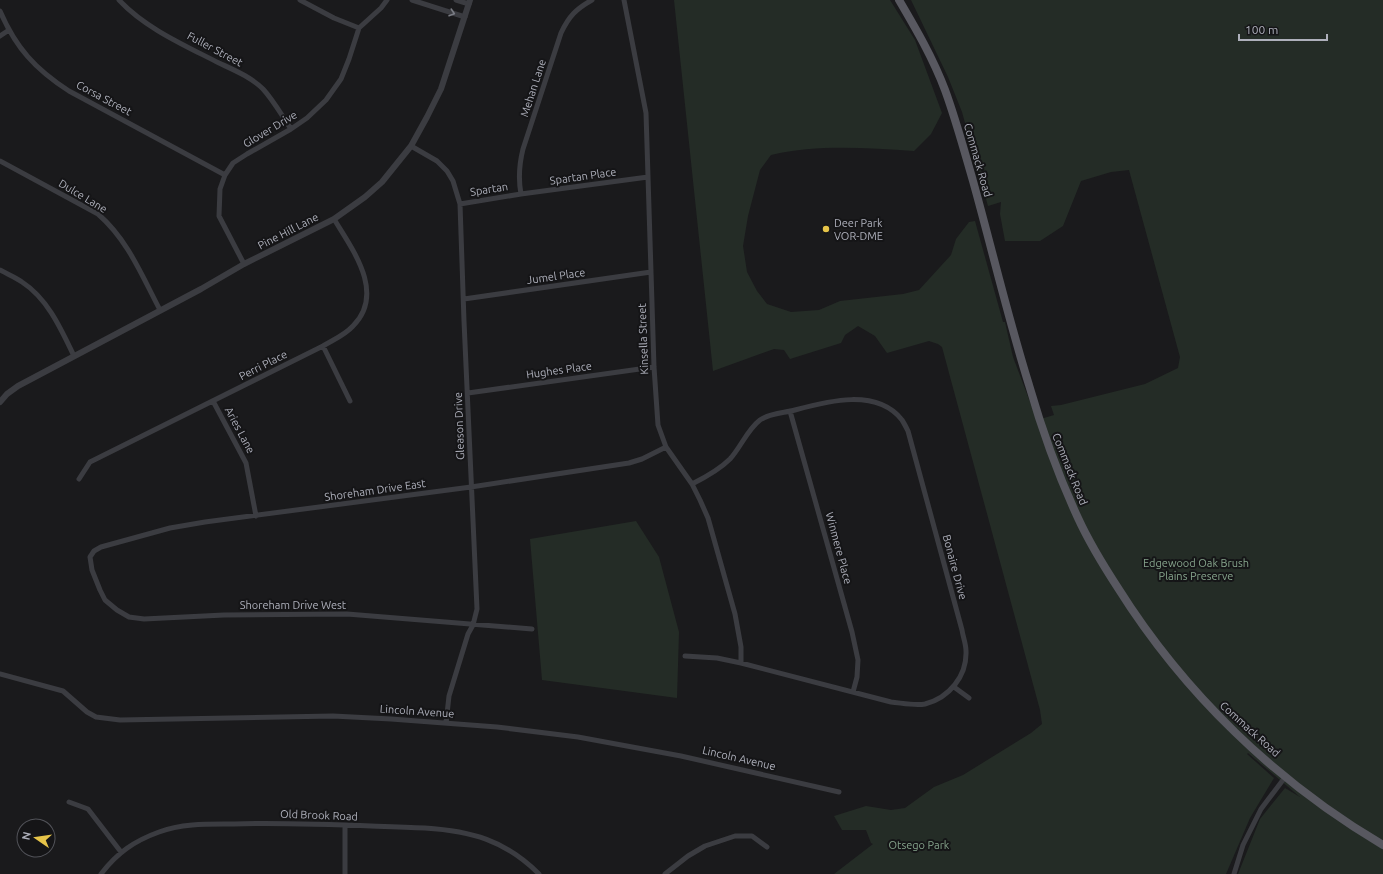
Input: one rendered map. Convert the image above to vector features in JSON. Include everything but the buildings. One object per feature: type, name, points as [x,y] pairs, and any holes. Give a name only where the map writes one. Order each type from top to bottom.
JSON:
[{"type":"main road","name":"Commack Road","points":[[899,0],[925,45],[947,95],[976,192],[1028,384],[1046,439],[1078,518],[1103,565],[1134,614],[1172,664],[1211,709],[1256,752],[1286,776],[1350,825],[1383,845]]},
{"type":"street","name":"Fuller Street","points":[[118,0],[140,19],[252,81],[262,89],[272,101],[291,129]]},
{"type":"street","points":[[300,0],[334,18],[359,28]]},
{"type":"street","name":"Glover Drive","points":[[244,264],[219,216],[220,189],[225,175],[233,163],[291,129],[307,118],[326,100],[341,79],[359,28],[381,8],[387,0]]},
{"type":"street","points":[[412,0],[465,17]]},
{"type":"street","points":[[456,0],[469,2]]},
{"type":"street","name":"Mehan Lane","points":[[521,194],[518,181],[519,166],[523,149],[561,33],[572,13],[592,0]]},
{"type":"street","name":"Kinsella Street","points":[[624,0],[646,113],[657,420],[666,447],[692,484],[708,518],[735,614],[741,647],[741,663]]},
{"type":"street","name":"Pine Hill Lane","points":[[0,402],[7,394],[18,386],[201,289],[244,264],[334,219],[365,197],[382,182],[410,146],[427,117],[441,89],[469,2]]},
{"type":"street","name":"Corsa Street","points":[[0,11],[9,30],[30,60],[55,82],[225,175]]},
{"type":"street","points":[[0,36],[9,30]]},
{"type":"street","name":"Gleason Drive","points":[[410,146],[437,161],[447,171],[453,181],[460,204],[477,609],[449,696],[446,723]]},
{"type":"street","name":"Dulce Lane","points":[[0,161],[98,214],[110,224],[120,236],[160,310]]},
{"type":"street","name":"Spartan Place","points":[[521,194],[648,177]]},
{"type":"street","name":"Spartan","points":[[460,204],[521,194]]},
{"type":"street","name":"Perri Place","points":[[79,479],[90,462],[323,346],[343,335],[354,326],[361,316],[366,302],[367,283],[362,266],[334,219]]},
{"type":"street","points":[[0,270],[22,282],[42,300],[56,319],[74,356]]},
{"type":"street","name":"Jumel Place","points":[[464,299],[651,272]]},
{"type":"street","points":[[323,346],[350,401]]},
{"type":"street","name":"Hughes Place","points":[[468,393],[654,367]]},
{"type":"street","name":"Bonaire Drive","points":[[692,484],[712,474],[730,459],[754,426],[762,419],[772,415],[814,405],[853,399],[867,400],[887,408],[902,420],[908,430],[962,630],[966,652],[960,679],[954,687]]},
{"type":"street","name":"Aries Lane","points":[[213,401],[246,463],[256,516]]},
{"type":"street","name":"Winmere Place","points":[[790,411],[852,632],[858,660],[857,677],[853,692]]},
{"type":"street","name":"Shoreham Drive East","points":[[90,557],[94,550],[101,547],[170,528],[205,522],[471,487],[629,463],[642,459],[666,447]]},
{"type":"street","name":"Shoreham Drive West","points":[[90,557],[92,570],[105,600],[117,610],[129,616],[144,619],[224,615],[347,614],[532,629]]},
{"type":"street","points":[[685,656],[717,658],[741,663],[891,702],[925,704],[938,698],[954,687],[969,698]]},
{"type":"street","name":"Lincoln Avenue","points":[[0,674],[63,691],[87,712],[96,717],[106,719],[333,716],[497,727],[585,738],[681,756],[839,792]]},
{"type":"street","points":[[1234,874],[1243,844],[1261,809],[1286,776]]},
{"type":"street","points":[[69,802],[88,809],[121,852]]},
{"type":"street","name":"Old Brook Road","points":[[101,874],[121,852],[140,840],[159,831],[180,826],[267,823],[448,829],[468,833],[497,843],[525,861],[539,874]]},
{"type":"street","points":[[344,874],[345,826]]},
{"type":"street","points":[[665,874],[688,856],[705,846],[735,836],[752,836],[767,848]]},
{"type":"green space","name":"Edgewood Oak Brush Plains Preserve","points":[[674,0],[890,0],[915,40],[942,113],[931,134],[914,151],[824,148],[806,149],[771,155],[760,170],[748,216],[743,246],[747,272],[757,291],[767,304],[791,312],[819,310],[840,301],[903,294],[919,290],[951,255],[956,239],[969,222],[975,221],[1003,322],[1005,322],[1013,357],[1035,415],[1044,418],[1054,415],[1051,406],[1061,405],[1145,384],[1178,368],[1180,357],[1129,170],[1111,172],[1081,181],[1063,226],[1040,241],[1005,241],[1000,214],[1001,202],[988,206],[962,112],[948,77],[911,0],[1383,0],[1383,874],[1238,874],[1260,819],[1285,788],[1300,797],[1248,753],[1247,754],[1274,778],[1250,818],[1226,874],[834,874],[873,844],[871,843],[866,830],[842,830],[834,816],[866,806],[891,810],[905,808],[934,787],[963,775],[1031,733],[1042,724],[1040,710],[942,347],[929,341],[887,353],[875,336],[858,326],[845,335],[841,343],[790,359],[784,350],[774,349],[713,371]]},
{"type":"green space","points":[[636,521],[659,557],[679,632],[677,698],[542,680],[530,539]]},
{"type":"place","name":"Deer Park VOR-DME","points":[[826,229]]},
{"type":"park label","name":"Otsego Park","points":[[919,845]]}]
